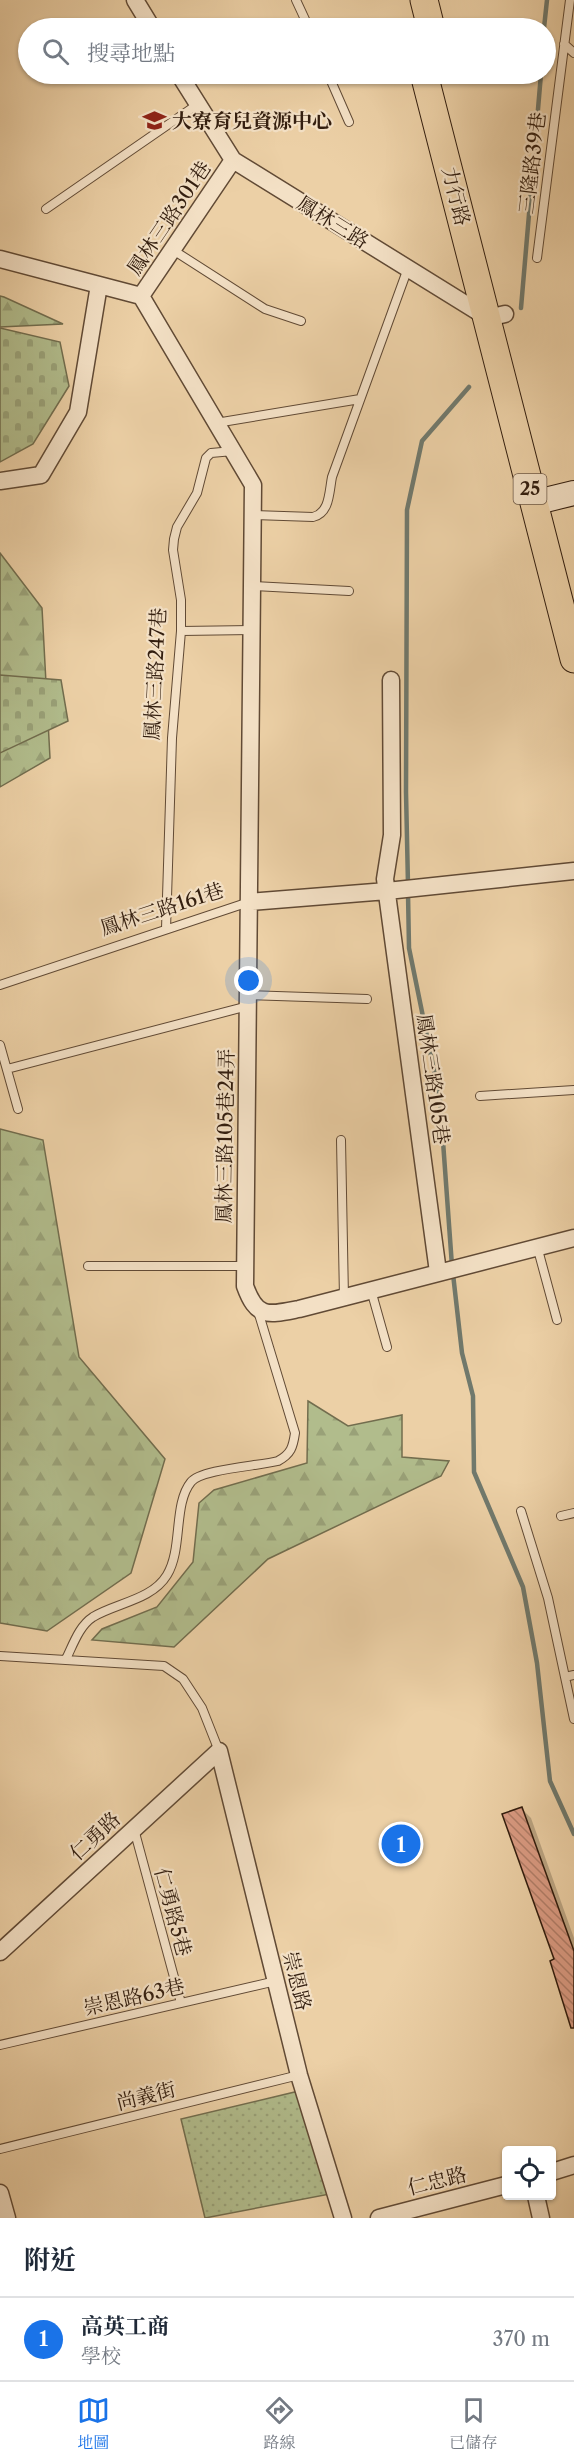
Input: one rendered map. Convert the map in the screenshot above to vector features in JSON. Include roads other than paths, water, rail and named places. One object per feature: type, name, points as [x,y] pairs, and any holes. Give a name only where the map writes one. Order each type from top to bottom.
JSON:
[{"type":"main road","points":[[405,0],[410,18]]},
{"type":"main road","points":[[424,0],[428,18]]},
{"type":"main road","name":"力行路","points":[[427,84],[497,316]]},
{"type":"main road","name":"力行路","points":[[445,84],[497,316]]},
{"type":"main road","name":"25","points":[[497,316],[553,498],[574,588]]},
{"type":"main road","name":"25","points":[[553,498],[574,659]]},
{"type":"street","points":[[135,0],[146,18]]},
{"type":"street","name":"鳳林三路","points":[[185,84],[233,160],[408,268],[497,316]]},
{"type":"street","name":"鳳林三路301巷","points":[[0,259],[141,296],[233,160]]},
{"type":"street","points":[[0,481],[41,475],[78,412],[99,285]]},
{"type":"street","points":[[141,296],[253,485],[249,902],[574,872]]},
{"type":"street","name":"鳳林三路105巷","points":[[391,680],[392,835],[385,879],[390,890],[447,1270]]},
{"type":"street","name":"鳳林三路161巷","points":[[248,1000],[249,902]]},
{"type":"street","name":"鳳林三路105巷24弄","points":[[248,1000],[245,1286],[251,1302],[258,1311]]},
{"type":"street","points":[[258,1311],[273,1314],[344,1298],[574,1238]]},
{"type":"street","name":"仁勇路","points":[[0,1952],[219,1751]]},
{"type":"street","name":"崇恩路","points":[[219,1751],[299,2075],[343,2218]]},
{"type":"street","points":[[556,2171],[574,2165]]},
{"type":"street","name":"仁忠路","points":[[379,2218],[502,2186]]},
{"type":"street","points":[[0,2193],[7,2218]]},
{"type":"street","points":[[537,2200],[541,2218]]},
{"type":"lane","points":[[296,0],[304,18]]},
{"type":"lane","name":"三隆路39巷","points":[[537,258],[570,0]]},
{"type":"lane","points":[[564,44],[574,53]]},
{"type":"lane","points":[[332,84],[349,122]]},
{"type":"lane","points":[[46,209],[198,104]]},
{"type":"lane","points":[[172,250],[265,309],[301,321]]},
{"type":"lane","points":[[253,515],[312,517],[320,515],[326,509],[332,477],[408,268]]},
{"type":"lane","points":[[216,423],[360,399]]},
{"type":"lane","name":"鳳林三路247巷","points":[[166,929],[172,738],[182,631],[181,600],[173,549],[177,527],[197,493],[206,458],[212,453],[233,451]]},
{"type":"lane","points":[[252,586],[350,591]]},
{"type":"lane","points":[[182,631],[252,630]]},
{"type":"lane","name":"鳳林三路161巷","points":[[0,985],[249,902]]},
{"type":"lane","points":[[7,1069],[248,1000],[367,999]]},
{"type":"lane","points":[[0,1045],[18,1109]]},
{"type":"lane","points":[[480,1096],[574,1089]]},
{"type":"lane","points":[[341,1140],[344,1298]]},
{"type":"lane","points":[[537,1246],[557,1320]]},
{"type":"lane","points":[[88,1266],[245,1266]]},
{"type":"lane","points":[[371,1290],[387,1347]]},
{"type":"lane","points":[[66,1659],[78,1634],[92,1618],[152,1590],[166,1577],[175,1560],[183,1498],[190,1483],[201,1474],[278,1461],[287,1456],[293,1447],[295,1433],[258,1311]]},
{"type":"lane","points":[[521,1511],[569,1676],[574,1719]]},
{"type":"lane","points":[[561,1516],[574,1513]]},
{"type":"lane","points":[[0,1656],[164,1666],[183,1679],[202,1708],[219,1751]]},
{"type":"lane","name":"仁勇路5巷","points":[[134,1828],[181,2003]]},
{"type":"lane","name":"崇恩路63巷","points":[[0,2045],[276,1981]]},
{"type":"lane","name":"尚義街","points":[[0,2149],[299,2075]]},
{"type":"waterway","points":[[545,18],[547,0]]},
{"type":"waterway","points":[[521,308],[540,84]]},
{"type":"waterway","points":[[408,885],[407,510],[422,441],[469,387]]},
{"type":"waterway","points":[[408,893],[409,948],[440,1100],[452,1266]]},
{"type":"waterway","points":[[453,1274],[462,1353],[473,1396],[474,1472],[523,1587],[537,1663],[550,1781],[574,1834]]},
{"type":"place","name":"大寮育兒資源中心","points":[[154,121]]},
{"type":"place","name":"高英工商","points":[[401,1844]]}]
